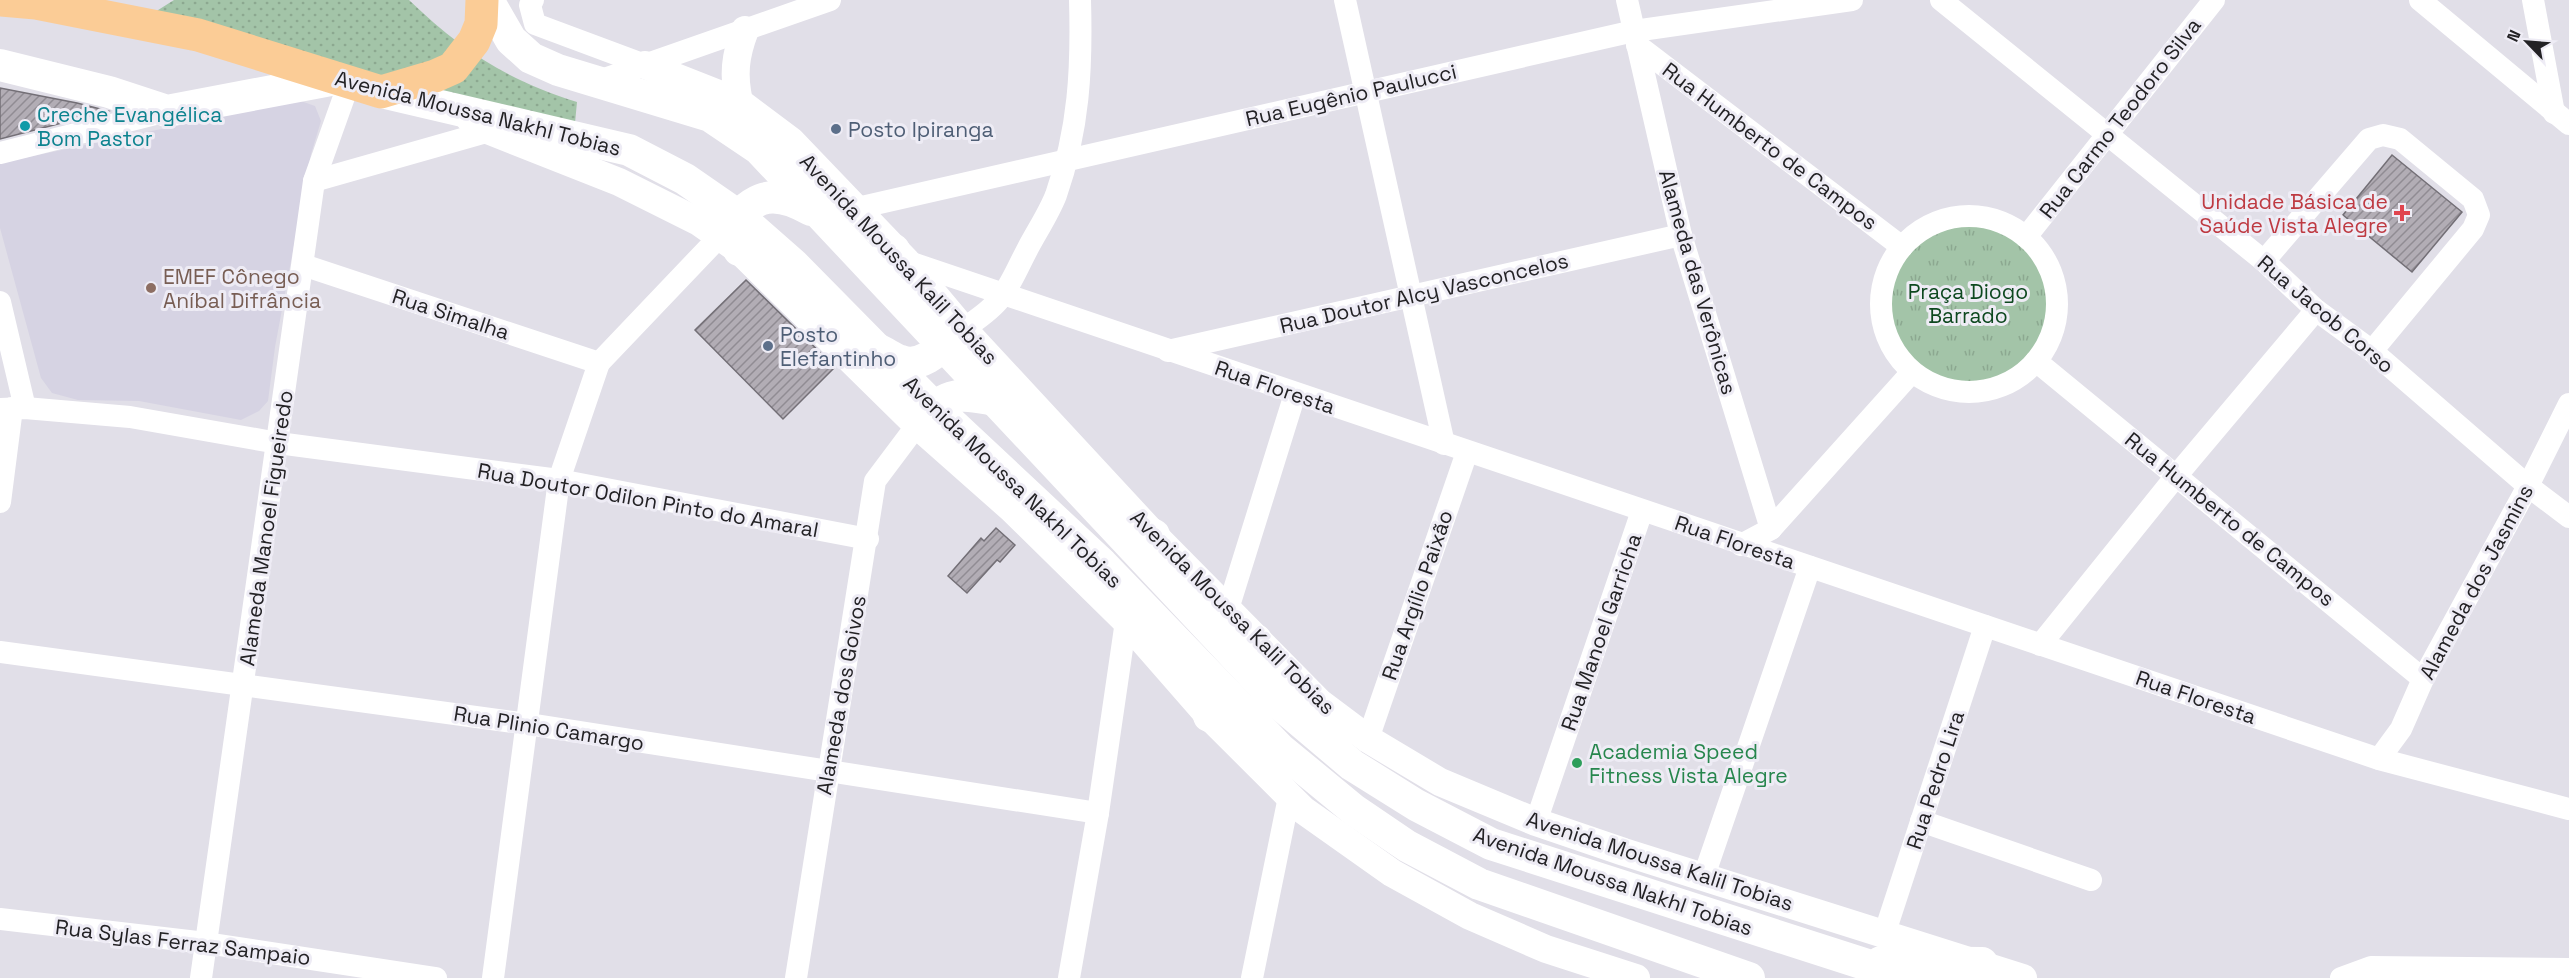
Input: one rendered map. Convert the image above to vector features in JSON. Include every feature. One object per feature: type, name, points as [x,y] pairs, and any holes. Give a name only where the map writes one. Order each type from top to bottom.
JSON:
[{"type":"highway","name":"Avenida Moussa Nakhl Tobias","points":[[0,0],[36,3],[198,35],[381,92]]},
{"type":"highway","points":[[381,92],[435,76],[453,68],[474,41],[481,24],[482,0]]},
{"type":"main road","name":"Avenida Moussa Nakhl Tobias","points":[[488,0],[511,40],[531,58],[558,70],[710,116],[766,138],[823,216],[891,260],[954,337],[995,399],[1281,705],[1352,765],[1416,805],[1491,844],[1908,978]]},
{"type":"main road","points":[[0,65],[109,92],[167,111],[343,81]]},
{"type":"main road","name":"Avenida Moussa Nakhl Tobias","points":[[381,92],[461,113],[562,132],[628,150],[685,179],[732,233],[793,264],[871,345],[925,416],[1000,469],[1102,564],[1280,749],[1354,810],[1407,846],[1479,884],[1749,978]]},
{"type":"main road","points":[[732,233],[768,195],[790,198],[823,216]]},
{"type":"main road","points":[[871,345],[903,363],[925,359],[954,337]]},
{"type":"main road","points":[[925,416],[954,395],[995,399]]},
{"type":"main road","points":[[1000,469],[1012,509]]},
{"type":"main road","points":[[1092,503],[1154,535]]},
{"type":"main road","points":[[1256,640],[1281,705]]},
{"type":"main road","points":[[1209,716],[1280,749]]},
{"type":"main road","points":[[1657,946],[1673,936],[1680,925],[1681,914],[1678,903]]},
{"type":"main road","points":[[1720,968],[1713,956],[1712,946],[1715,937],[1724,928],[1737,924]]},
{"type":"main road","points":[[1861,962],[1982,963]]},
{"type":"street","points":[[533,0],[530,5],[535,24],[645,65]]},
{"type":"street","points":[[599,81],[745,30],[799,5],[830,0]]},
{"type":"street","points":[[954,337],[990,311],[1005,296],[1055,197],[1075,131],[1081,60],[1080,0]]},
{"type":"street","points":[[1346,0],[1444,444]]},
{"type":"street","name":"Alameda das Verônicas","points":[[1627,0],[1681,235],[1771,529]]},
{"type":"street","name":"Rua Eugênio Paulucci","points":[[853,209],[1366,91],[1635,38],[1852,0]]},
{"type":"street","name":"Rua Jacob Corso","points":[[1941,0],[2264,261],[2316,310],[2372,351],[2529,486],[2569,517]]},
{"type":"street","name":"Rua Carmo Teodoro Silva","points":[[2026,237],[2214,0]]},
{"type":"street","points":[[2420,0],[2562,119]]},
{"type":"street","points":[[2533,0],[2562,119]]},
{"type":"street","points":[[739,102],[735,68],[736,52],[745,30]]},
{"type":"street","name":"Rua Humberto de Campos","points":[[1635,38],[1902,247]]},
{"type":"street","name":"Avenida Moussa Kalil Tobias","points":[[645,65],[739,102],[766,138],[791,141],[853,209],[891,260]]},
{"type":"street","name":"Alameda Manoel Figueiredo","points":[[201,978],[314,181],[343,81]]},
{"type":"street","points":[[0,153],[167,111]]},
{"type":"street","points":[[461,113],[490,131],[619,182],[732,233],[925,416],[1012,509],[1126,621],[1209,716],[1303,810],[1392,873],[1470,916],[1598,972],[1636,978]]},
{"type":"street","points":[[314,181],[490,131]]},
{"type":"street","points":[[2264,261],[2369,139],[2383,135],[2400,139],[2473,199],[2478,215],[2473,229],[2372,351]]},
{"type":"street","points":[[1976,216],[2003,223],[2026,237],[2044,258],[2054,283],[2056,311],[2050,338],[2036,361],[2015,379],[1990,390],[1972,392],[1936,386],[1912,372],[1890,343],[1883,326],[1881,298],[1887,271],[1902,247],[1923,229],[1948,218],[1976,216]]},
{"type":"street","points":[[493,978],[559,480],[599,363],[732,233]]},
{"type":"street","name":"Rua Doutor Alcy Vasconcelos","points":[[1168,351],[1681,235]]},
{"type":"street","name":"Rua Floresta","points":[[891,260],[1005,296],[2379,759],[2569,809]]},
{"type":"street","name":"Rua Simalha","points":[[303,266],[599,363]]},
{"type":"street","points":[[0,302],[12,408],[0,502]]},
{"type":"street","points":[[2040,645],[2177,475],[2316,310]]},
{"type":"street","name":"Avenida Moussa Kalil Tobias","points":[[954,337],[1320,703],[1368,739],[1440,782],[1536,822],[1884,935],[1982,963],[2022,978]]},
{"type":"street","name":"Rua Humberto de Campos","points":[[2036,361],[2423,679]]},
{"type":"street","points":[[1741,545],[1771,529],[1912,372]]},
{"type":"street","points":[[1228,609],[1295,394]]},
{"type":"street","name":"Alameda dos Jasmins","points":[[2379,759],[2401,729],[2423,679],[2529,486],[2569,404]]},
{"type":"street","name":"Rua Doutor Odilon Pinto do Amaral","points":[[12,408],[130,417],[278,443],[559,480],[868,539]]},
{"type":"street","name":"Alameda dos Goivos","points":[[796,978],[868,539],[875,481],[925,416]]},
{"type":"street","name":"Rua Argílio Paixão","points":[[1368,739],[1467,452]]},
{"type":"street","name":"Rua Manoel Garricha","points":[[1536,822],[1642,511]]},
{"type":"street","points":[[1704,876],[1810,567]]},
{"type":"street","points":[[1069,978],[1098,813],[1126,621]]},
{"type":"street","name":"Rua Pedro Lira","points":[[1884,935],[1985,626]]},
{"type":"street","name":"Rua Plinio Camargo","points":[[0,652],[528,724],[828,773],[1098,813]]},
{"type":"street","points":[[1252,978],[1289,797]]},
{"type":"street","points":[[1921,822],[2091,880]]},
{"type":"street","name":"Rua Sylas Ferraz Sampaio","points":[[0,919],[206,943],[436,978]]},
{"type":"street","points":[[2343,978],[2371,967],[2565,972]]},
{"type":"shaded area","name":"EMEF Cônego Aníbal Difrância","points":[[298,100],[315,106],[321,121],[311,154],[275,347],[268,401],[259,411],[241,420],[139,401],[78,400],[52,393],[41,378],[0,228],[0,163]]},
{"type":"green space","points":[[174,0],[409,0],[448,34],[487,62],[529,84],[577,102],[575,123],[482,109],[155,12]]},
{"type":"green space","name":"Praça Diogo Barrado","points":[[1969,220],[2001,227],[2015,234],[2028,245],[2039,258],[2046,272],[2053,304],[2046,336],[2039,350],[2028,363],[2015,374],[2001,381],[1969,388],[1937,381],[1923,374],[1910,363],[1899,350],[1892,336],[1885,304],[1892,272],[1899,258],[1910,245],[1923,234],[1937,227]]},
{"type":"building","name":"Creche Evangélica Bom Pastor","points":[[0,88],[77,103],[108,111],[0,139]]},
{"type":"building","name":"Unidade Básica de Saúde Vista Alegre","points":[[2392,155],[2462,212],[2412,272],[2343,215]]},
{"type":"building","name":"Posto Elefantinho","points":[[746,280],[835,367],[783,419],[695,330]]},
{"type":"building","points":[[996,528],[1015,545],[1000,562],[997,560],[967,593],[948,576],[981,538],[984,541]]},
{"type":"place","name":"Creche Evangélica Bom Pastor","points":[[25,126]]},
{"type":"place","name":"Posto Ipiranga","points":[[836,129]]},
{"type":"place","name":"Unidade Básica de Saúde Vista Alegre","points":[[2402,213]]},
{"type":"place","name":"EMEF Cônego Aníbal Difrância","points":[[151,288]]},
{"type":"place","name":"Posto Elefantinho","points":[[768,346]]},
{"type":"place","name":"Academia Speed Fitness Vista Alegre","points":[[1577,763]]}]
